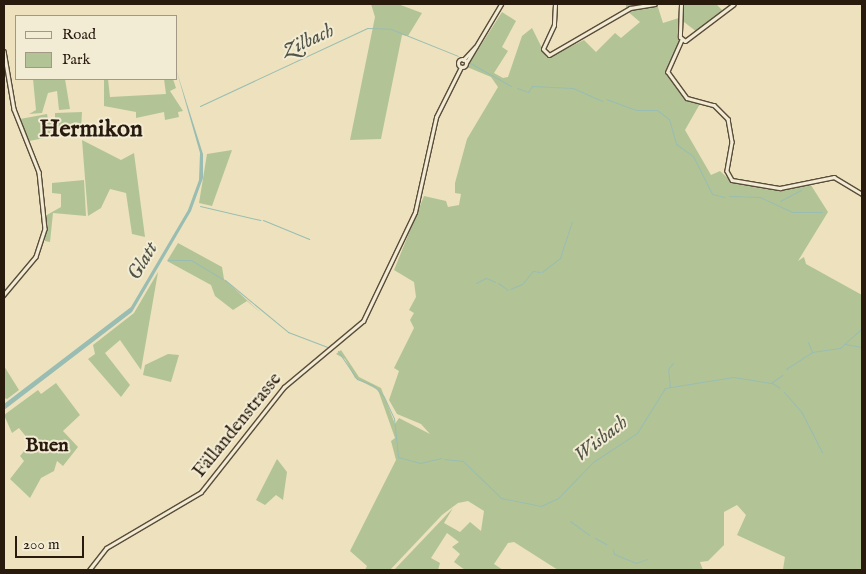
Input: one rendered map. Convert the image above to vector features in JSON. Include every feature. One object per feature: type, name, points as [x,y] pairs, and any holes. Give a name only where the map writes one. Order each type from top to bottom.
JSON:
[{"type":"main road","points":[[461,67],[502,4]]},
{"type":"main road","points":[[555,4],[554,25],[543,49],[549,55],[630,8],[655,4]]},
{"type":"main road","points":[[681,4],[682,40],[689,40],[734,4]]},
{"type":"main road","name":"Fällandenstrasse","points":[[90,570],[106,548],[201,492],[284,388],[356,330],[378,296],[415,212],[438,108],[461,67],[458,62],[465,61]]},
{"type":"street","points":[[682,40],[668,72],[687,98],[714,105],[728,119],[732,142],[727,171],[732,180],[780,188],[834,177],[862,194]]},
{"type":"street","points":[[4,50],[14,109],[39,172],[44,229],[36,257],[4,295]]},
{"type":"green space","points":[[371,4],[398,4],[422,13],[408,36],[402,35],[381,139],[350,140],[375,17]]},
{"type":"green space","points":[[626,4],[657,4],[663,23],[682,17],[682,40],[668,70],[687,98],[701,102],[685,130],[711,175],[720,171],[733,183],[774,189],[809,182],[828,212],[798,261],[804,257],[806,264],[862,295],[862,570],[783,569],[785,557],[737,535],[746,515],[737,505],[724,512],[724,545],[708,561],[700,562],[703,570],[558,570],[514,542],[508,543],[494,564],[503,570],[465,570],[454,562],[460,554],[452,547],[459,542],[447,533],[431,558],[440,563],[438,570],[394,570],[453,508],[444,523],[460,532],[470,522],[481,531],[484,511],[468,501],[458,503],[442,515],[390,570],[365,570],[367,566],[350,551],[396,460],[391,441],[395,438],[378,390],[355,378],[345,359],[336,354],[341,350],[359,377],[381,388],[395,424],[399,418],[430,434],[421,424],[397,414],[389,400],[399,371],[394,368],[414,328],[410,320],[414,313],[409,310],[416,297],[414,282],[394,270],[424,196],[446,201],[448,207],[459,205],[461,194],[455,193],[455,183],[467,139],[498,87],[491,77],[467,67],[502,12],[516,21],[502,47],[508,51],[494,73],[503,78],[508,77],[522,36],[532,28],[547,58],[584,40],[596,52],[615,33],[621,38],[640,22],[626,10]]},
{"type":"green space","points":[[681,4],[716,4],[724,12],[697,32],[684,22]]},
{"type":"green space","points":[[33,80],[65,80],[70,109],[59,110],[57,91],[48,93],[42,113],[29,114],[36,110]]},
{"type":"green space","points":[[104,80],[108,80],[110,97],[166,94],[164,80],[173,80],[176,88],[170,91],[183,111],[178,112],[179,117],[165,120],[164,112],[136,118],[136,112],[104,106]]},
{"type":"green space","points":[[82,112],[81,130],[50,131],[50,137],[29,141],[20,119],[47,114],[48,119],[55,119],[55,113]]},
{"type":"green space","points":[[82,140],[121,160],[134,153],[145,237],[132,234],[126,193],[110,189],[101,208],[88,216]]},
{"type":"green space","points":[[232,150],[212,206],[199,203],[207,154]]},
{"type":"green space","points":[[84,180],[86,216],[53,213],[50,242],[45,241],[45,216],[61,207],[61,194],[52,193],[52,183]]},
{"type":"green space","points":[[178,243],[222,267],[224,279],[261,313],[247,301],[233,310],[215,296],[211,285],[167,261]]},
{"type":"green space","points":[[158,272],[141,370],[120,340],[105,353],[130,385],[121,397],[88,359],[95,354],[93,345],[134,313]]},
{"type":"green space","points":[[168,354],[179,355],[171,382],[143,375],[145,365]]},
{"type":"green space","points":[[4,366],[19,390],[7,399],[4,398]]},
{"type":"green space","points":[[56,383],[80,415],[63,431],[78,447],[63,466],[57,461],[54,471],[41,478],[30,498],[10,479],[24,461],[20,456],[30,444],[41,455],[19,428],[12,433],[4,415],[38,390],[41,394]]},
{"type":"green space","points":[[277,459],[287,472],[283,500],[276,495],[265,505],[256,500]]},
{"type":"water","name":"Glatt","points":[[178,75],[203,154],[203,178],[191,211],[132,312],[4,410],[4,404],[131,307],[188,210],[199,180],[200,153]]},
{"type":"waterway","name":"Zilbach","points":[[200,106],[367,28],[391,29],[458,56]]},
{"type":"waterway","name":"Zilbach","points":[[470,63],[511,86]]},
{"type":"waterway","name":"Zilbach","points":[[517,88],[528,92],[532,86],[573,88],[602,101]]},
{"type":"waterway","name":"Zilbach","points":[[606,99],[636,110],[657,110],[669,119],[676,144],[693,156],[712,194],[725,197]]},
{"type":"waterway","points":[[780,201],[801,190]]},
{"type":"waterway","name":"Zilbach","points":[[729,196],[760,197],[792,212],[822,212]]},
{"type":"waterway","points":[[200,206],[260,220]]},
{"type":"waterway","points":[[263,220],[309,239]]},
{"type":"waterway","points":[[542,272],[560,258],[572,222]]},
{"type":"waterway","name":"Wisbach","points":[[168,260],[191,260],[223,279]]},
{"type":"waterway","points":[[510,289],[522,284],[533,271],[540,272]]},
{"type":"waterway","points":[[476,283],[486,278],[495,282]]},
{"type":"waterway","name":"Wisbach","points":[[225,280],[288,332],[330,348]]},
{"type":"waterway","points":[[498,283],[508,290]]},
{"type":"waterway","name":"Wisbach","points":[[786,369],[812,352],[840,348],[862,328]]},
{"type":"waterway","points":[[808,342],[812,352]]},
{"type":"waterway","points":[[845,344],[862,347]]},
{"type":"waterway","name":"Wisbach","points":[[338,351],[357,379],[373,385],[384,397],[394,418],[398,457],[420,463],[441,458]]},
{"type":"waterway","points":[[670,387],[668,369],[673,363]]},
{"type":"waterway","name":"Wisbach","points":[[444,459],[463,461],[501,498],[541,506],[558,498],[593,462],[637,433],[665,388],[733,377],[771,383],[782,375]]},
{"type":"waterway","points":[[772,383],[780,388]]},
{"type":"waterway","points":[[784,392],[802,413],[822,452]]},
{"type":"waterway","points":[[570,521],[589,535]]},
{"type":"waterway","points":[[595,538],[606,544]]},
{"type":"waterway","points":[[613,549],[614,554],[636,563],[647,559]]},
{"type":"waterway","points":[[784,570],[812,570]]},
{"type":"district","name":"Hermikon","points":[[91,130]]},
{"type":"district","name":"Buen","points":[[47,445]]}]
